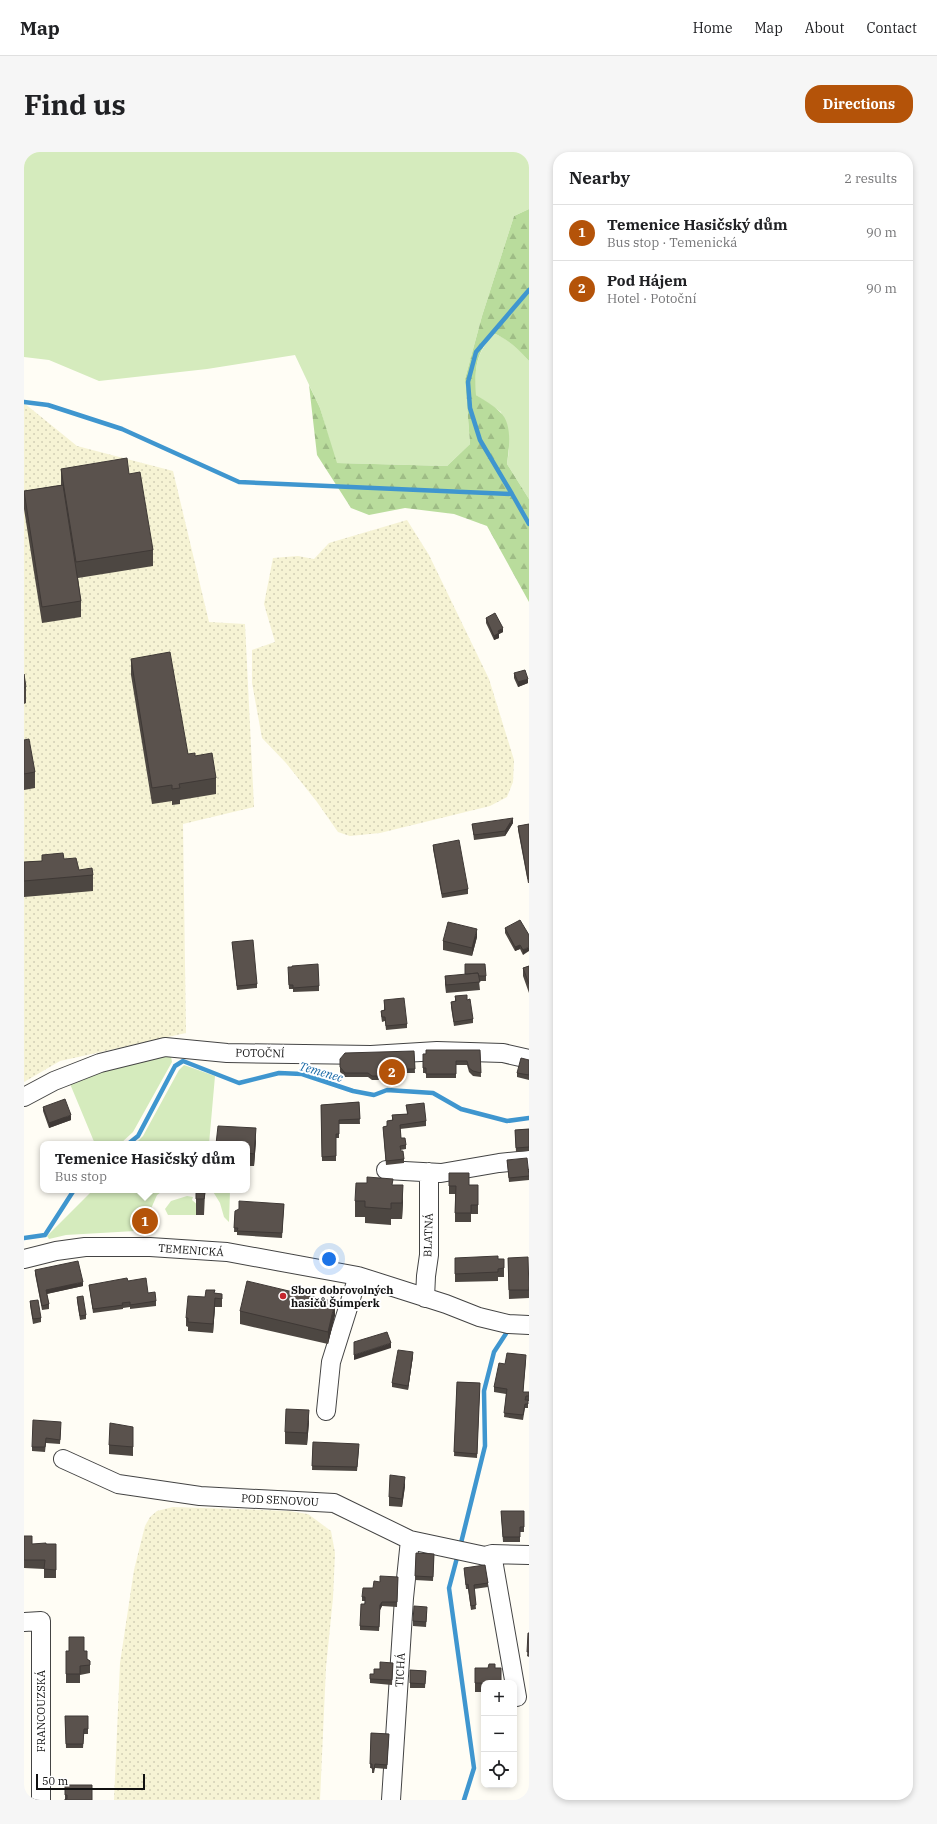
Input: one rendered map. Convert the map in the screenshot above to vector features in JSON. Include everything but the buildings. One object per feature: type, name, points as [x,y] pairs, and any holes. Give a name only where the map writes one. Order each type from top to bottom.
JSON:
[{"type":"street","name":"POTOČNÍ","points":[[24,1097],[54,1081],[100,1063],[165,1047],[227,1053],[371,1055],[437,1052],[503,1053],[529,1060]]},
{"type":"street","points":[[386,1170],[441,1173],[499,1163],[529,1160]]},
{"type":"street","name":"BLATNÁ","points":[[425,1298],[428,1256],[429,1172]]},
{"type":"street","name":"TEMENICKÁ","points":[[24,1259],[56,1251],[84,1247],[185,1249],[227,1252],[358,1276],[479,1317],[508,1324],[529,1325]]},
{"type":"street","points":[[326,1411],[331,1362],[358,1276]]},
{"type":"street","name":"POD SENOVOU","points":[[63,1459],[118,1484],[200,1496],[334,1503],[410,1540],[485,1556],[492,1554],[529,1555]]},
{"type":"street","name":"TICHÁ","points":[[391,1800],[404,1598],[410,1540]]},
{"type":"street","points":[[492,1554],[514,1680]]},
{"type":"street","name":"FRANCOUZSKÁ","points":[[32,1622],[41,1800]]},
{"type":"shaded area","points":[[24,403],[77,446],[173,471],[209,622],[245,624],[254,807],[183,824],[186,1033],[60,1061],[24,1082]]},
{"type":"shaded area","points":[[407,520],[429,555],[489,679],[514,760],[513,782],[507,797],[490,806],[380,833],[350,836],[338,832],[317,802],[286,763],[262,738],[252,683],[252,650],[275,642],[264,604],[273,558],[298,556],[314,559],[329,543]]},
{"type":"shaded area","points":[[173,1507],[289,1511],[308,1514],[331,1531],[335,1553],[333,1598],[326,1667],[320,1800],[114,1800],[120,1663],[134,1570],[145,1526],[150,1517],[157,1511]]},
{"type":"green space","points":[[24,152],[529,152],[529,209],[514,216],[482,316],[465,379],[470,444],[447,466],[336,463],[320,408],[295,355],[207,369],[99,381],[49,360],[24,357]]},
{"type":"green space","points":[[529,209],[529,361],[521,352],[503,338],[493,333],[479,355],[477,362],[476,395],[497,409],[504,417],[507,423],[509,436],[507,464],[529,499],[529,602],[487,526],[454,514],[405,508],[369,515],[351,508],[317,455],[309,385],[320,408],[337,463],[447,466],[470,444],[465,379],[482,316],[514,216]]},
{"type":"green space","points":[[493,333],[512,344],[529,361],[529,499],[507,464],[509,450],[501,412],[476,395],[477,362]]},
{"type":"green space","points":[[170,1051],[172,1062],[133,1132],[123,1141],[94,1141],[68,1079]]},
{"type":"green space","points":[[184,1065],[215,1076],[209,1141],[138,1141],[143,1136],[179,1070]]},
{"type":"green space","points":[[90,1193],[160,1193],[157,1195],[150,1211],[140,1210],[135,1219],[140,1223],[135,1231],[66,1235],[49,1239],[47,1236]]},
{"type":"green space","points":[[214,1193],[230,1193],[229,1222],[224,1217],[220,1203]]},
{"type":"green space","points":[[187,1196],[193,1197],[192,1200],[199,1206],[196,1209],[196,1215],[168,1215],[165,1209],[171,1201]]},
{"type":"waterway","points":[[512,494],[480,440],[470,408],[468,382],[476,352],[529,290]]},
{"type":"waterway","points":[[24,402],[48,405],[122,429],[239,482],[512,494],[529,524]]},
{"type":"waterway","name":"Temenec","points":[[132,1141],[138,1136],[175,1066],[183,1061],[239,1083],[279,1073],[302,1074],[353,1091],[374,1095],[387,1090],[433,1093],[461,1109],[507,1121],[529,1118]]},
{"type":"waterway","name":"Temenec","points":[[24,1238],[45,1235],[72,1193]]},
{"type":"waterway","points":[[460,1547],[485,1446],[484,1391],[494,1352],[509,1329]]},
{"type":"waterway","points":[[458,1554],[449,1588],[474,1768],[464,1800]]},
{"type":"place","name":"Pod Hájem","points":[[392,1072]]},
{"type":"place","name":"Temenice Hasičský dům","points":[[145,1221]]},
{"type":"place","name":"Sbor dobrovolných hasičů Šumperk","points":[[283,1296]]}]
